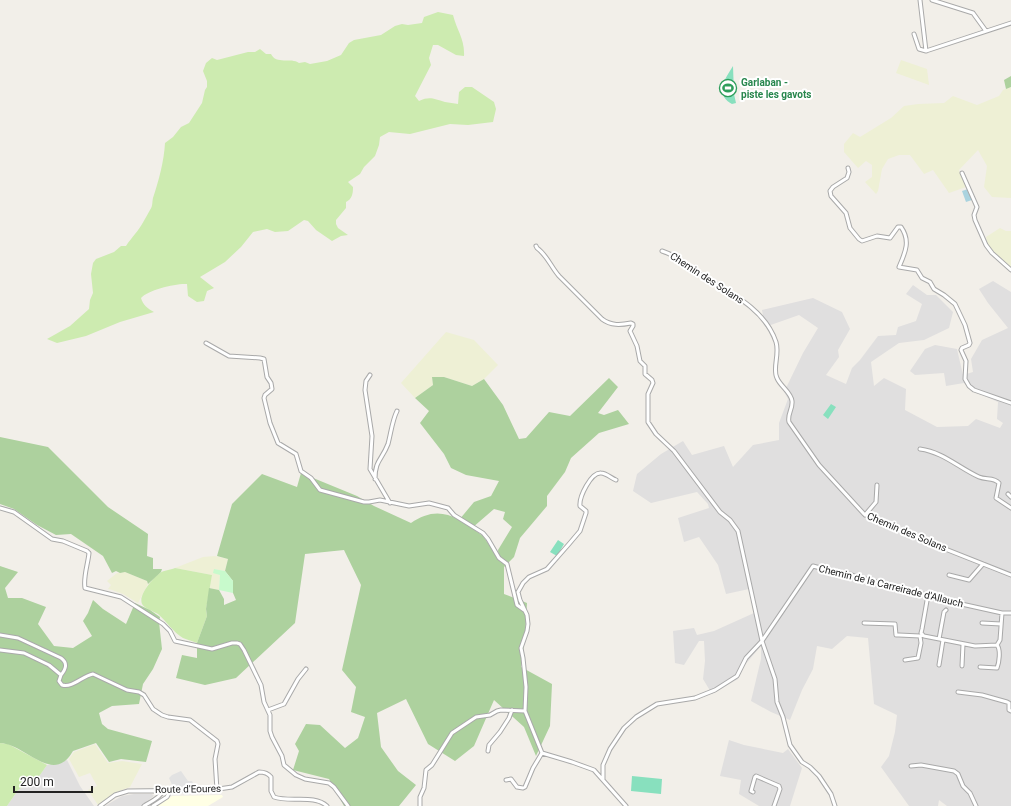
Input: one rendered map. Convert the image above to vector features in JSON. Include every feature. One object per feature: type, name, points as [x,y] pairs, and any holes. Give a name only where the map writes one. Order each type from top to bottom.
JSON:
[{"type":"street","points":[[920,0],[926,50]]},
{"type":"street","points":[[932,0],[973,14],[986,31]]},
{"type":"street","points":[[914,34],[919,50],[926,50],[1011,23]]},
{"type":"street","points":[[848,168],[849,172],[845,181],[833,187],[830,191],[831,196],[846,214],[850,228],[862,241],[877,236],[890,238],[898,227],[901,227],[906,237],[906,245],[904,258],[899,267],[917,270],[922,278],[930,282],[934,289],[955,304],[966,325],[970,340],[969,345],[961,350],[966,361],[965,379],[969,386],[974,390],[1011,404]]},
{"type":"street","points":[[962,173],[977,207],[974,215],[975,220],[986,245],[992,253],[1011,270]]},
{"type":"street","points":[[536,246],[543,252],[548,262],[559,276],[608,323],[623,324],[631,322],[633,324],[630,334],[637,346],[640,361],[645,366],[645,374],[652,380],[648,394],[648,422],[656,434],[674,451],[720,512],[730,520],[738,531],[762,641],[775,679],[777,702],[783,717],[790,745],[802,762],[810,767],[818,776],[831,794],[835,806]]},
{"type":"street","name":"Chemin des Solans","points":[[662,251],[678,258],[694,271],[746,303],[764,320],[770,328],[777,343],[777,378],[792,400],[788,417],[789,422],[820,465],[865,515],[900,531],[1011,575]]},
{"type":"street","points":[[206,343],[229,356],[264,359],[267,377],[272,383],[272,389],[265,395],[264,398],[270,423],[278,443],[296,454],[301,471],[311,478],[320,490],[364,502],[380,500],[409,506],[430,503],[448,508],[460,520],[477,528],[488,539],[499,558],[507,564],[517,605],[524,610]]},
{"type":"street","points":[[370,375],[366,381],[365,390],[372,436],[370,469],[390,503]]},
{"type":"street","points":[[375,479],[377,462],[382,456],[387,445],[397,411]]},
{"type":"street","points":[[920,449],[930,450],[943,456],[984,479],[998,481],[999,483],[996,498],[1011,507]]},
{"type":"street","points":[[542,754],[526,711],[526,687],[521,648],[527,631],[527,615],[518,592],[520,587],[529,577],[547,569],[580,531],[586,513],[586,511],[580,506],[581,494],[594,476],[598,473],[603,473],[616,480]]},
{"type":"street","points":[[865,515],[876,502],[877,485]]},
{"type":"street","points":[[0,508],[14,512],[52,539],[63,541],[87,551],[88,558],[85,588],[121,597],[163,624],[170,631],[175,641],[212,649],[232,643],[240,644],[261,685],[264,702],[268,710],[270,731],[282,756],[284,765],[296,775],[305,779],[329,783],[334,787],[348,806]]},
{"type":"street","points":[[949,575],[969,580],[982,564]]},
{"type":"street","name":"Chemin de la Carreirade d'Allauch","points":[[603,779],[603,765],[610,748],[624,728],[648,708],[657,704],[695,698],[714,690],[737,676],[746,658],[762,641],[813,566],[1002,613],[1011,613]]},
{"type":"street","points":[[905,660],[918,658],[928,595]]},
{"type":"street","points":[[939,665],[944,612],[946,610]]},
{"type":"street","points":[[980,668],[997,668],[999,648],[997,645],[1000,640],[1002,613]]},
{"type":"street","points":[[864,623],[895,624],[896,635],[921,636],[975,646],[997,645]]},
{"type":"street","points":[[982,623],[1001,624]]},
{"type":"street","points":[[0,635],[18,638],[65,661],[66,668],[60,683],[62,686],[68,686],[91,674],[98,675],[127,690],[139,692],[144,695],[157,713],[168,717],[190,720],[214,738],[218,744],[215,759],[217,790]]},
{"type":"street","points":[[962,666],[963,644]]},
{"type":"street","points":[[0,650],[19,652],[32,656],[54,668],[62,675]]},
{"type":"street","points":[[268,710],[284,704],[298,679],[306,669]]},
{"type":"street","points":[[958,692],[982,695],[1007,702],[1009,703],[1009,710],[1011,712]]},
{"type":"street","points":[[488,751],[489,745],[500,732],[512,710]]},
{"type":"street","points":[[420,806],[420,797],[424,788],[426,770],[432,765],[456,729],[473,718],[490,715],[497,711],[526,711]]},
{"type":"street","points":[[542,754],[594,770],[626,806]]},
{"type":"street","points":[[506,780],[511,779],[517,787],[525,787],[533,768],[542,754]]},
{"type":"street","points":[[911,766],[921,765],[954,771],[958,774],[963,786],[970,793],[976,806]]},
{"type":"street","name":"Route d'Eoures","points":[[100,806],[116,796],[128,791],[217,790],[232,787],[260,772],[266,772],[271,777],[271,791],[274,797],[322,802],[327,806]]},
{"type":"street","points":[[753,792],[751,791],[751,788],[756,776],[779,786],[780,789],[774,806]]},
{"type":"street","points":[[157,790],[157,798]]},
{"type":"street","points":[[144,806],[162,794],[163,790]]},
{"type":"street","points":[[153,806],[166,797],[170,791]]},
{"type":"shaded area","points":[[901,60],[927,69],[929,85],[896,73]]},
{"type":"shaded area","points":[[1011,87],[1011,198],[992,197],[984,187],[987,166],[978,150],[959,170],[966,187],[949,193],[933,170],[924,174],[910,155],[899,155],[888,159],[882,169],[878,191],[876,194],[865,182],[872,177],[872,165],[866,161],[858,168],[844,152],[844,144],[853,133],[860,137],[891,118],[904,106],[944,103],[953,96],[977,105],[999,96],[1003,90]]},
{"type":"shaded area","points":[[1000,228],[1006,231],[1011,231],[1011,267],[994,252],[987,243],[986,237]]},
{"type":"shaded area","points":[[993,281],[1011,292],[1011,806],[947,806],[939,800],[938,806],[909,806],[881,767],[889,756],[895,732],[897,715],[874,704],[868,638],[847,636],[832,649],[817,646],[813,669],[802,690],[790,720],[751,701],[761,659],[761,646],[744,666],[738,679],[712,694],[703,679],[705,661],[704,641],[699,641],[684,665],[675,663],[673,631],[694,628],[697,635],[714,631],[754,613],[749,589],[726,594],[718,565],[699,537],[684,542],[678,518],[709,508],[708,504],[697,492],[651,503],[633,491],[637,474],[661,454],[683,441],[692,455],[724,446],[733,467],[753,445],[779,440],[779,423],[788,399],[783,390],[787,386],[803,353],[818,328],[799,315],[765,327],[762,310],[813,298],[842,312],[850,329],[838,350],[839,357],[826,375],[846,384],[852,368],[878,336],[896,335],[898,327],[916,321],[922,304],[906,294],[913,285],[927,295],[936,295],[953,312],[949,328],[924,340],[899,343],[871,362],[874,386],[884,378],[906,389],[905,410],[937,427],[968,426],[976,419],[1000,428],[1003,423],[997,419],[998,402],[971,390],[964,383],[946,386],[944,373],[915,375],[910,371],[925,349],[935,345],[957,349],[963,375],[973,372],[971,359],[982,340],[1008,328],[979,289]]},
{"type":"shaded area","points":[[446,332],[474,340],[498,365],[484,379],[472,386],[444,377],[432,377],[433,385],[415,398],[401,383]]},
{"type":"shaded area","points":[[215,556],[228,559],[225,571],[214,569],[220,575],[219,590],[209,588],[212,575],[175,568],[203,557]]},
{"type":"shaded area","points":[[125,572],[147,581],[148,584],[138,603],[123,594],[108,589],[111,585],[107,581],[117,573]]},
{"type":"shaded area","points":[[729,740],[744,745],[783,753],[788,749],[802,768],[790,806],[759,806],[739,794],[741,780],[720,776]]},
{"type":"shaded area","points":[[95,744],[108,763],[122,761],[142,764],[130,787],[117,792],[98,805],[88,790],[97,786],[90,773],[79,777],[69,759],[74,752]]},
{"type":"shaded area","points":[[67,760],[80,786],[94,806],[7,806],[18,790],[40,775],[47,765],[57,764]]},
{"type":"shaded area","points":[[181,771],[188,781],[192,781],[195,788],[173,787],[169,778]]},
{"type":"shaded area","points":[[152,794],[154,796],[143,804],[144,806],[105,806],[122,796]]},
{"type":"shaded area","points":[[222,795],[223,797],[208,806],[158,806],[172,796]]},
{"type":"green space","points":[[438,12],[453,15],[462,40],[464,56],[456,55],[438,45],[433,45],[429,58],[431,65],[415,96],[419,101],[432,98],[458,104],[459,92],[465,87],[472,87],[494,102],[496,109],[493,122],[468,125],[450,124],[410,134],[389,132],[380,137],[375,156],[364,167],[360,174],[348,182],[353,187],[351,198],[346,202],[346,208],[336,220],[336,224],[338,228],[348,235],[341,236],[332,241],[316,230],[308,221],[304,220],[288,231],[275,232],[267,229],[253,232],[241,247],[225,262],[200,277],[214,288],[207,291],[204,301],[197,302],[188,296],[187,284],[169,286],[150,292],[141,298],[143,303],[154,312],[120,322],[86,336],[57,343],[47,339],[70,326],[89,309],[90,300],[93,293],[91,274],[93,263],[96,259],[114,252],[121,246],[126,246],[152,207],[162,164],[165,143],[173,137],[181,127],[189,123],[202,103],[207,87],[207,81],[203,71],[206,63],[212,58],[217,60],[248,52],[255,52],[260,49],[266,54],[271,54],[276,59],[280,60],[296,61],[299,63],[305,62],[310,64],[327,61],[341,55],[349,43],[354,40],[381,35],[395,26],[402,24],[408,25],[422,23],[424,17]]},
{"type":"green space","name":"Garlaban - piste les gavots","points":[[733,66],[734,94],[736,103],[732,104],[723,96],[722,91],[724,81]]},
{"type":"green space","points":[[1011,76],[1011,87],[1006,89],[1004,80]]},
{"type":"green space","points":[[432,377],[444,377],[472,386],[484,379],[503,405],[519,439],[526,438],[549,412],[570,416],[609,378],[618,387],[598,413],[604,415],[618,410],[629,424],[599,433],[571,458],[565,472],[547,496],[547,506],[520,538],[514,557],[504,567],[504,594],[527,603],[521,667],[552,684],[550,726],[536,756],[524,727],[494,700],[474,746],[455,761],[428,744],[406,699],[377,713],[381,747],[398,771],[416,785],[399,806],[344,806],[329,779],[293,770],[299,751],[295,744],[306,724],[320,725],[345,748],[358,738],[365,717],[351,712],[356,687],[342,670],[361,585],[344,550],[305,554],[295,623],[236,678],[205,685],[176,678],[182,655],[197,658],[197,643],[207,616],[206,609],[209,588],[219,590],[224,599],[224,605],[236,600],[233,593],[233,581],[225,571],[228,559],[217,556],[232,504],[262,474],[297,487],[301,473],[357,496],[374,506],[411,523],[423,516],[435,514],[447,515],[459,520],[474,502],[491,496],[499,481],[466,475],[451,468],[444,454],[420,423],[429,411],[415,398],[433,385]],"holes":[[[494,509],[505,512],[503,519],[512,527],[498,550],[499,559],[483,536],[472,528]]]},
{"type":"green space","points":[[831,404],[836,407],[828,419],[823,415]]},
{"type":"green space","points":[[0,437],[48,447],[108,507],[148,534],[147,556],[153,558],[153,569],[162,569],[161,572],[148,584],[147,581],[125,572],[120,573],[116,571],[112,573],[103,556],[71,534],[56,535],[37,525],[14,509],[0,504]]},
{"type":"green space","points":[[558,540],[564,544],[557,556],[550,552]]},
{"type":"green space","points":[[0,566],[18,572],[5,588],[8,598],[22,598],[46,607],[38,624],[54,646],[73,648],[92,636],[83,621],[93,600],[103,609],[126,624],[135,603],[150,610],[160,617],[159,622],[162,649],[153,669],[143,684],[139,704],[112,706],[99,713],[102,724],[108,729],[152,741],[146,762],[121,759],[109,762],[96,743],[73,751],[65,761],[57,765],[48,764],[10,745],[0,743]]},
{"type":"green space","points":[[175,568],[212,575],[206,609],[207,616],[197,643],[179,636],[158,614],[147,609],[142,604],[141,600],[144,592],[157,575]]},
{"type":"green space","points":[[214,569],[225,571],[233,581],[233,593],[219,590],[220,575],[213,573]]},
{"type":"green space","points":[[0,743],[8,744],[47,765],[40,775],[18,790],[7,806],[0,806]]},
{"type":"green space","points":[[632,776],[662,779],[661,794],[631,791]]},
{"type":"water","points":[[968,189],[972,200],[966,202],[962,191]]},
{"type":"place","name":"Garlaban - piste les gavots","points":[[728,88]]}]
